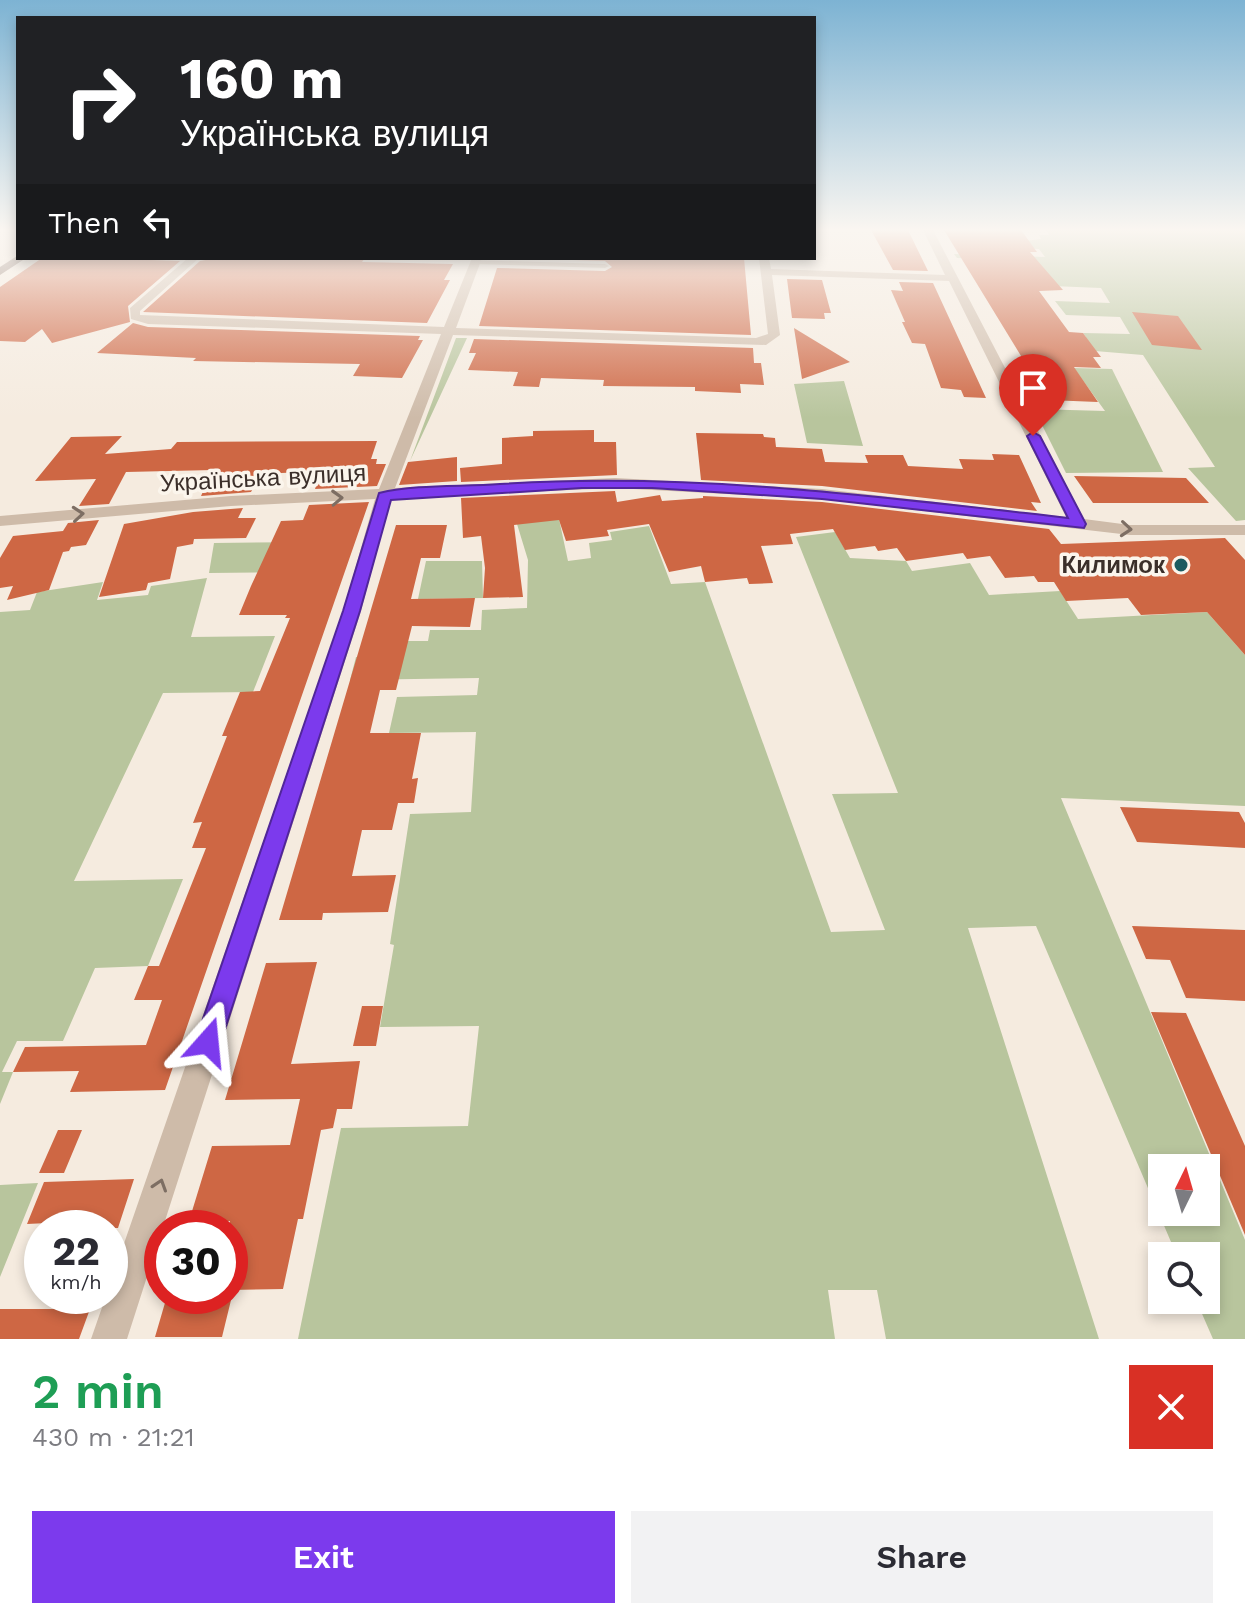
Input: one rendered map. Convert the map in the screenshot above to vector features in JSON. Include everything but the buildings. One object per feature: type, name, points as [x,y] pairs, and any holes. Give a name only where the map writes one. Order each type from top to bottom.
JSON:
[{"type":"street","points":[[156,292],[132,314],[148,320],[766,341],[774,335],[769,292]]},
{"type":"street","points":[[109,1339],[352,611],[384,496],[463,292]]},
{"type":"street","points":[[959,292],[1078,524]]},
{"type":"street","name":"Українська вулиця","points":[[0,521],[177,505],[582,483],[652,483],[843,496],[1157,532],[1245,530]]},
{"type":"green space","points":[[1104,292],[1245,292],[1245,520],[1236,521],[1188,468],[1215,467],[1143,355],[1083,350],[1086,337],[1083,333],[1130,334],[1120,317],[1066,315],[1055,301],[1110,303]]},
{"type":"green space","points":[[456,338],[467,338],[410,461]]},
{"type":"green space","points":[[1074,368],[1112,369],[1163,472],[1066,473],[1034,409],[1105,411]]},
{"type":"green space","points":[[844,381],[863,446],[807,443],[794,384]]},
{"type":"green space","points":[[559,519],[568,561],[591,558],[589,543],[612,540],[610,532],[649,526],[671,584],[705,582],[831,932],[885,930],[832,794],[898,793],[796,537],[835,532],[850,558],[906,561],[912,571],[970,563],[989,595],[1060,591],[1078,619],[1207,612],[1245,655],[1245,806],[1061,798],[1209,1154],[1148,1154],[1148,1188],[1036,926],[968,928],[1099,1339],[886,1339],[877,1290],[828,1290],[835,1339],[298,1339],[341,1128],[468,1126],[479,1026],[380,1027],[394,945],[390,944],[410,814],[471,812],[476,732],[389,733],[397,697],[477,695],[479,678],[350,680],[356,657],[387,657],[391,641],[428,641],[430,630],[481,630],[482,610],[527,608],[528,560],[517,524]]},
{"type":"green space","points":[[313,542],[302,572],[209,573],[214,543]]},
{"type":"green space","points":[[426,561],[482,561],[483,598],[418,599]]},
{"type":"green space","points":[[207,578],[191,637],[275,636],[253,692],[163,693],[74,881],[183,879],[148,966],[95,968],[63,1041],[17,1041],[2,1072],[13,1072],[0,1104],[0,612],[30,610],[37,592],[103,582],[97,600],[148,595],[151,586]]},
{"type":"green space","points":[[1220,1180],[1245,1240],[1245,1339],[1213,1339],[1202,1314],[1220,1314],[1220,1242],[1171,1242],[1164,1226],[1220,1226]]},
{"type":"green space","points":[[38,1183],[27,1210],[24,1210],[24,1218],[0,1277],[0,1185]]},
{"type":"place","name":"Килимок","points":[[1181,565]]},
{"type":"route","points":[[208,1042],[352,611],[384,496],[582,483],[652,483],[822,494],[1078,524],[1033,436]]}]
